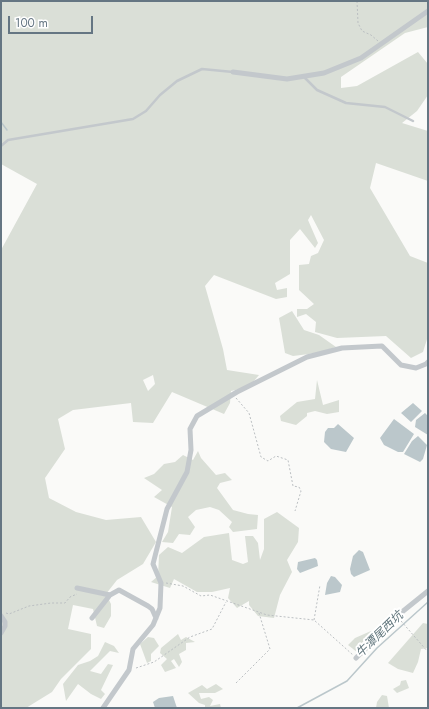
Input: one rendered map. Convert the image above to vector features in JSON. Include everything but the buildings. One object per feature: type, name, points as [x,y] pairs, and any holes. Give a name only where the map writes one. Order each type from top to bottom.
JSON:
[{"type":"street","points":[[233,72],[287,79],[324,73],[362,58],[428,11]]},
{"type":"street","points":[[104,708],[129,670],[133,649],[153,625],[160,608],[161,583],[154,564],[167,509],[187,472],[191,450],[190,430],[197,416],[233,395],[307,357],[342,348],[382,346],[401,365],[416,368],[428,362]]},
{"type":"street","points":[[77,588],[110,595]]},
{"type":"street","points":[[92,618],[110,595],[119,590],[139,603],[148,606],[156,618]]},
{"type":"street","points":[[356,658],[397,616],[428,591]]},
{"type":"street","points":[[1,633],[5,626],[2,614]]},
{"type":"lane","points":[[1,146],[8,140],[133,119],[146,111],[160,95],[177,81],[202,69],[233,72]]},
{"type":"lane","points":[[304,77],[317,90],[346,103],[385,107],[413,121]]},
{"type":"path","points":[[357,1],[358,23],[362,31],[371,35],[381,44]]},
{"type":"path","points":[[233,395],[249,413],[261,457],[268,461],[276,456],[288,460],[293,486],[299,487],[301,491],[296,510]]},
{"type":"path","points":[[161,583],[182,586],[201,596],[210,595],[259,613],[314,620],[356,658]]},
{"type":"path","points":[[314,620],[320,585]]},
{"type":"path","points":[[2,614],[9,614],[29,606],[51,602],[65,603],[70,597],[84,590]]},
{"type":"path","points":[[129,670],[154,662],[190,637],[212,629],[226,602]]},
{"type":"path","points":[[236,682],[270,649],[259,613]]},
{"type":"path","points":[[400,618],[428,652]]},
{"type":"shaded area","points":[[1,1],[428,1],[428,27],[405,33],[341,77],[341,88],[357,86],[418,52],[428,64],[428,95],[417,111],[402,123],[428,131],[428,181],[376,163],[370,188],[410,256],[428,263],[428,336],[423,352],[411,358],[386,336],[337,338],[315,332],[316,322],[306,314],[297,317],[297,309],[307,309],[314,304],[299,290],[299,265],[309,264],[311,256],[318,253],[324,240],[311,215],[308,220],[318,243],[315,248],[300,229],[290,240],[290,274],[275,283],[277,290],[287,288],[287,297],[276,299],[214,275],[205,286],[223,349],[227,370],[259,375],[249,387],[231,391],[230,403],[224,414],[172,392],[153,423],[133,422],[131,403],[73,410],[58,419],[65,449],[45,478],[49,498],[76,512],[106,520],[141,517],[156,542],[143,564],[117,580],[106,594],[111,604],[111,616],[104,628],[97,626],[93,609],[73,605],[68,629],[91,634],[91,649],[61,679],[52,692],[26,708],[1,708],[1,250],[37,184],[1,164]],"holes":[[[153,375],[155,384],[148,391],[143,380]]]},
{"type":"shaded area","points":[[292,311],[304,330],[319,335],[336,347],[317,353],[293,356],[285,353],[279,318]]},
{"type":"shaded area","points":[[317,380],[323,405],[339,400],[339,412],[327,414],[315,411],[307,413],[307,416],[296,425],[281,421],[280,416],[297,402],[315,399]]},
{"type":"shaded area","points":[[413,403],[422,411],[411,422],[401,413]]},
{"type":"shaded area","points":[[425,413],[428,416],[428,435],[415,427],[416,420]]},
{"type":"shaded area","points":[[394,419],[414,434],[403,452],[398,452],[384,445],[380,438]]},
{"type":"shaded area","points":[[338,424],[354,438],[346,452],[331,449],[324,442],[325,432],[328,428],[334,428]]},
{"type":"shaded area","points":[[418,436],[427,445],[423,459],[420,462],[404,454],[412,441]]},
{"type":"shaded area","points":[[198,451],[201,458],[216,475],[225,473],[232,480],[220,483],[217,488],[233,510],[258,515],[257,529],[233,532],[229,527],[232,522],[219,510],[210,507],[196,510],[188,517],[195,527],[190,535],[179,534],[173,543],[162,542],[168,532],[172,507],[154,497],[162,490],[144,478],[154,474],[164,464],[175,462],[183,455],[193,460]]},
{"type":"shaded area","points":[[277,512],[299,528],[298,542],[287,560],[292,572],[280,595],[274,618],[258,616],[249,605],[249,601],[237,608],[228,598],[230,588],[212,592],[197,592],[174,579],[170,588],[151,582],[158,576],[159,555],[168,547],[182,553],[204,537],[229,533],[232,560],[243,564],[248,562],[245,536],[253,536],[258,543],[260,560],[264,549],[264,519]]},
{"type":"shaded area","points":[[359,550],[363,552],[370,570],[354,577],[351,574],[350,569],[353,556]]},
{"type":"shaded area","points":[[315,558],[318,566],[300,573],[297,569],[298,562]]},
{"type":"shaded area","points":[[331,576],[335,577],[342,585],[340,592],[325,595],[327,583]]},
{"type":"shaded area","points":[[423,623],[428,624],[428,648],[421,649],[418,662],[413,673],[398,669],[388,663]]},
{"type":"shaded area","points":[[371,631],[381,637],[362,656],[348,645],[355,638]]},
{"type":"shaded area","points":[[178,634],[181,640],[186,637],[195,642],[186,643],[186,650],[179,654],[182,662],[179,667],[174,659],[171,661],[176,668],[165,672],[161,665],[167,659],[160,653],[161,648]]},
{"type":"shaded area","points":[[148,637],[154,638],[159,646],[151,654],[151,661],[147,663],[140,644]]},
{"type":"shaded area","points":[[105,642],[114,646],[119,653],[110,651],[90,671],[101,674],[108,664],[113,665],[101,690],[105,694],[101,699],[91,694],[78,684],[66,701],[63,684],[78,665],[90,661],[98,656]]},
{"type":"shaded area","points":[[406,680],[409,688],[397,693],[393,689],[400,685],[401,681]]},
{"type":"shaded area","points":[[216,684],[223,689],[215,693],[199,693],[201,699],[209,697],[213,700],[210,706],[220,704],[221,708],[205,708],[205,705],[199,703],[188,693],[202,685],[207,689]]},
{"type":"shaded area","points":[[382,695],[387,696],[389,708],[376,708],[377,702]]},
{"type":"shaded area","points":[[173,696],[177,708],[155,708],[153,702],[159,698]]},
{"type":"waterway","points":[[1,122],[7,130]]},
{"type":"waterway","name":"牛潭尾西坑","points":[[297,708],[347,681],[377,648],[428,602]]}]
